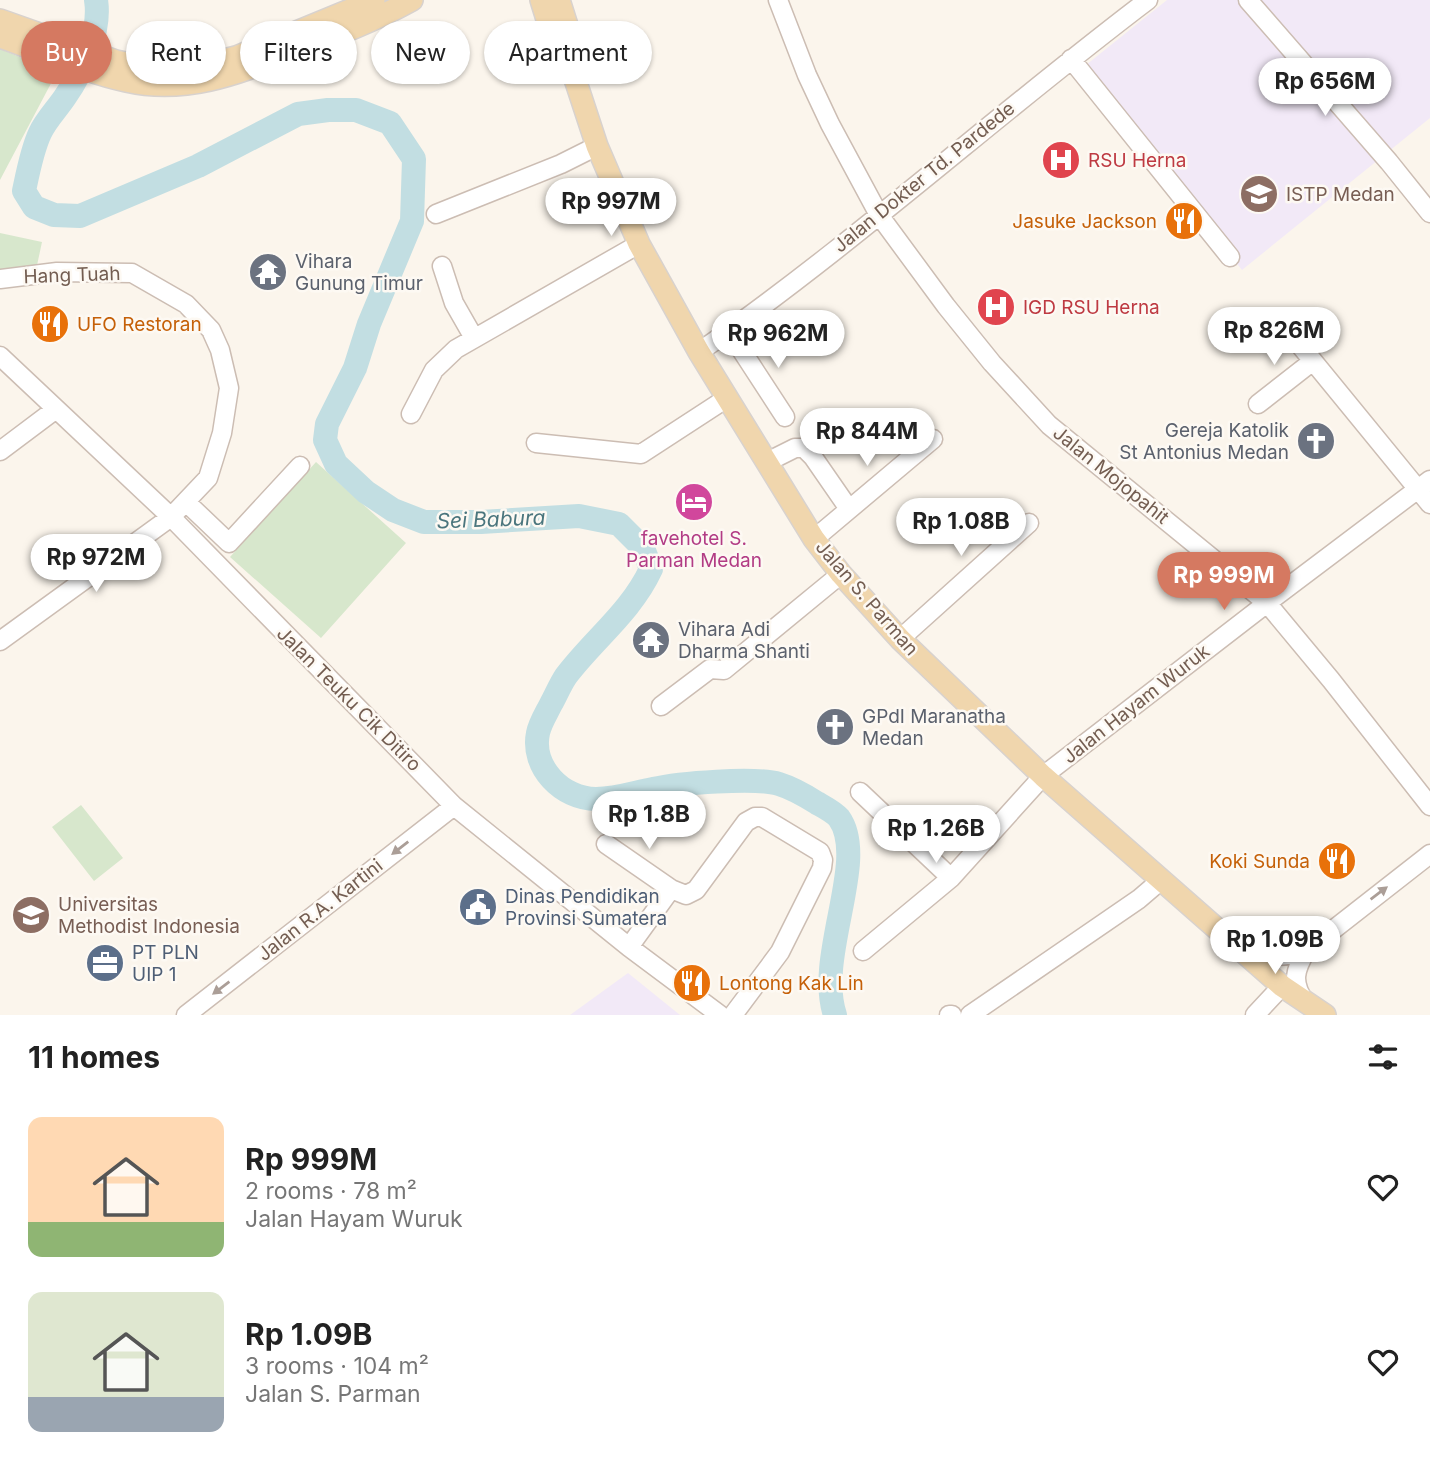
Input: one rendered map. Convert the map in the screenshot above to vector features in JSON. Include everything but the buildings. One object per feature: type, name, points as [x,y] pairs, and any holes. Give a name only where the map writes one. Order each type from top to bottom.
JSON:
[{"type":"main road","points":[[113,69],[189,69],[211,65],[309,29],[374,0]]},
{"type":"main road","points":[[113,69],[127,82],[198,84],[223,79],[344,33],[412,0]]},
{"type":"main road","name":"Jalan S. Parman","points":[[541,0],[548,21]]},
{"type":"main road","name":"Jalan S. Parman","points":[[559,0],[566,21]]},
{"type":"main road","points":[[0,20],[21,32]]},
{"type":"main road","points":[[0,37],[21,39]]},
{"type":"main road","name":"Jalan S. Parman","points":[[577,84],[597,146],[639,244],[727,398],[814,539],[841,574],[900,639],[1043,776],[1282,986],[1325,1015]]},
{"type":"street","name":"Jalan Mojopahit","points":[[778,0],[807,75],[830,124],[879,215],[946,306],[1001,373],[1049,425],[1267,603],[1430,806]]},
{"type":"street","name":"Jalan Dokter Td. Pardede","points":[[699,352],[879,215],[1148,0]]},
{"type":"street","points":[[1248,0],[1430,213]]},
{"type":"street","points":[[1071,59],[1230,257]]},
{"type":"street","points":[[436,214],[561,164],[597,146]]},
{"type":"street","points":[[411,414],[434,370],[456,349],[639,244]]},
{"type":"street","points":[[442,267],[454,303],[474,338]]},
{"type":"street","name":"Hang Tuah","points":[[0,279],[57,272],[129,272],[186,304],[211,330],[220,350],[229,388],[222,433],[208,478],[187,503],[0,641]]},
{"type":"street","points":[[729,331],[785,417]]},
{"type":"street","points":[[1294,339],[1424,485],[1430,504]]},
{"type":"street","name":"Jalan Teuku Cik Ditiro","points":[[0,356],[171,517],[454,806],[629,947],[720,1015]]},
{"type":"street","points":[[1258,404],[1313,361]]},
{"type":"street","points":[[536,443],[641,454],[727,398]]},
{"type":"street","points":[[0,451],[56,408]]},
{"type":"street","points":[[814,539],[933,439]]},
{"type":"street","points":[[767,462],[795,448],[806,449],[849,509]]},
{"type":"street","points":[[187,503],[229,543],[300,466]]},
{"type":"street","name":"Jalan Hayam Wuruk","points":[[863,951],[951,878],[1043,776],[1424,485]]},
{"type":"street","points":[[900,639],[1029,523]]},
{"type":"street","points":[[661,706],[710,669],[725,669],[841,574]]},
{"type":"street","points":[[860,792],[951,878]]},
{"type":"street","name":"Jalan R.A. Kartini","points":[[186,1015],[454,806]]},
{"type":"street","points":[[606,844],[671,889],[686,895],[696,890],[746,822],[755,817],[762,817],[820,852],[822,868],[780,952],[733,1015]]},
{"type":"street","points":[[1242,952],[1260,956],[1292,956],[1306,951],[1430,854]]},
{"type":"street","points":[[970,1015],[1139,899],[1160,881]]},
{"type":"street","points":[[629,947],[671,889]]},
{"type":"street","points":[[1306,951],[1295,972],[1294,983],[1306,1004]]},
{"type":"street","points":[[1255,1015],[1282,986]]},
{"type":"shaded area","name":"ISTP Medan","points":[[1167,0],[1430,0],[1430,118],[1242,270],[1081,69]]},
{"type":"shaded area","points":[[628,973],[680,1015],[570,1015]]},
{"type":"green space","points":[[0,49],[21,57],[21,84],[51,84],[0,180]]},
{"type":"green space","points":[[0,233],[42,242],[36,270],[0,275]]},
{"type":"green space","points":[[316,462],[406,543],[321,638],[230,557]]},
{"type":"green space","points":[[81,805],[123,858],[94,881],[52,827]]},
{"type":"waterway","name":"Sei Babura","points":[[96,0],[96,25],[84,63],[72,87],[42,128],[32,154],[24,191],[34,207],[54,215],[80,216],[198,166],[298,114],[356,110],[390,123],[414,159],[412,221],[369,324],[355,368],[327,424],[325,440],[336,464],[366,492],[393,510],[424,522],[481,522],[579,516],[619,524],[643,548],[651,569],[623,612],[564,679],[539,729],[539,758],[552,779],[561,787],[583,798],[611,798],[698,783],[768,782],[794,790],[837,816],[847,836],[848,858],[831,965],[835,1015]]},
{"type":"place","name":"RSU Herna","points":[[1061,160]]},
{"type":"place","name":"ISTP Medan","points":[[1259,194]]},
{"type":"place","name":"Jasuke Jackson","points":[[1184,221]]},
{"type":"place","name":"Vihara Gunung Timur","points":[[268,272]]},
{"type":"place","name":"IGD RSU Herna","points":[[996,307]]},
{"type":"place","name":"UFO Restoran","points":[[50,324]]},
{"type":"place","name":"Gereja Katolik St Antonius Medan","points":[[1316,441]]},
{"type":"place","name":"favehotel S. Parman Medan","points":[[694,502]]},
{"type":"place","name":"Vihara Adi Dharma Shanti","points":[[651,640]]},
{"type":"place","name":"GPdI Maranatha Medan","points":[[835,727]]},
{"type":"place","name":"Koki Sunda","points":[[1337,861]]},
{"type":"place","name":"Dinas Pendidikan Provinsi Sumatera","points":[[478,907]]},
{"type":"place","name":"Universitas Methodist Indonesia","points":[[31,915]]},
{"type":"place","name":"PT PLN UIP 1","points":[[105,963]]},
{"type":"place","name":"Lontong Kak Lin","points":[[692,983]]}]
